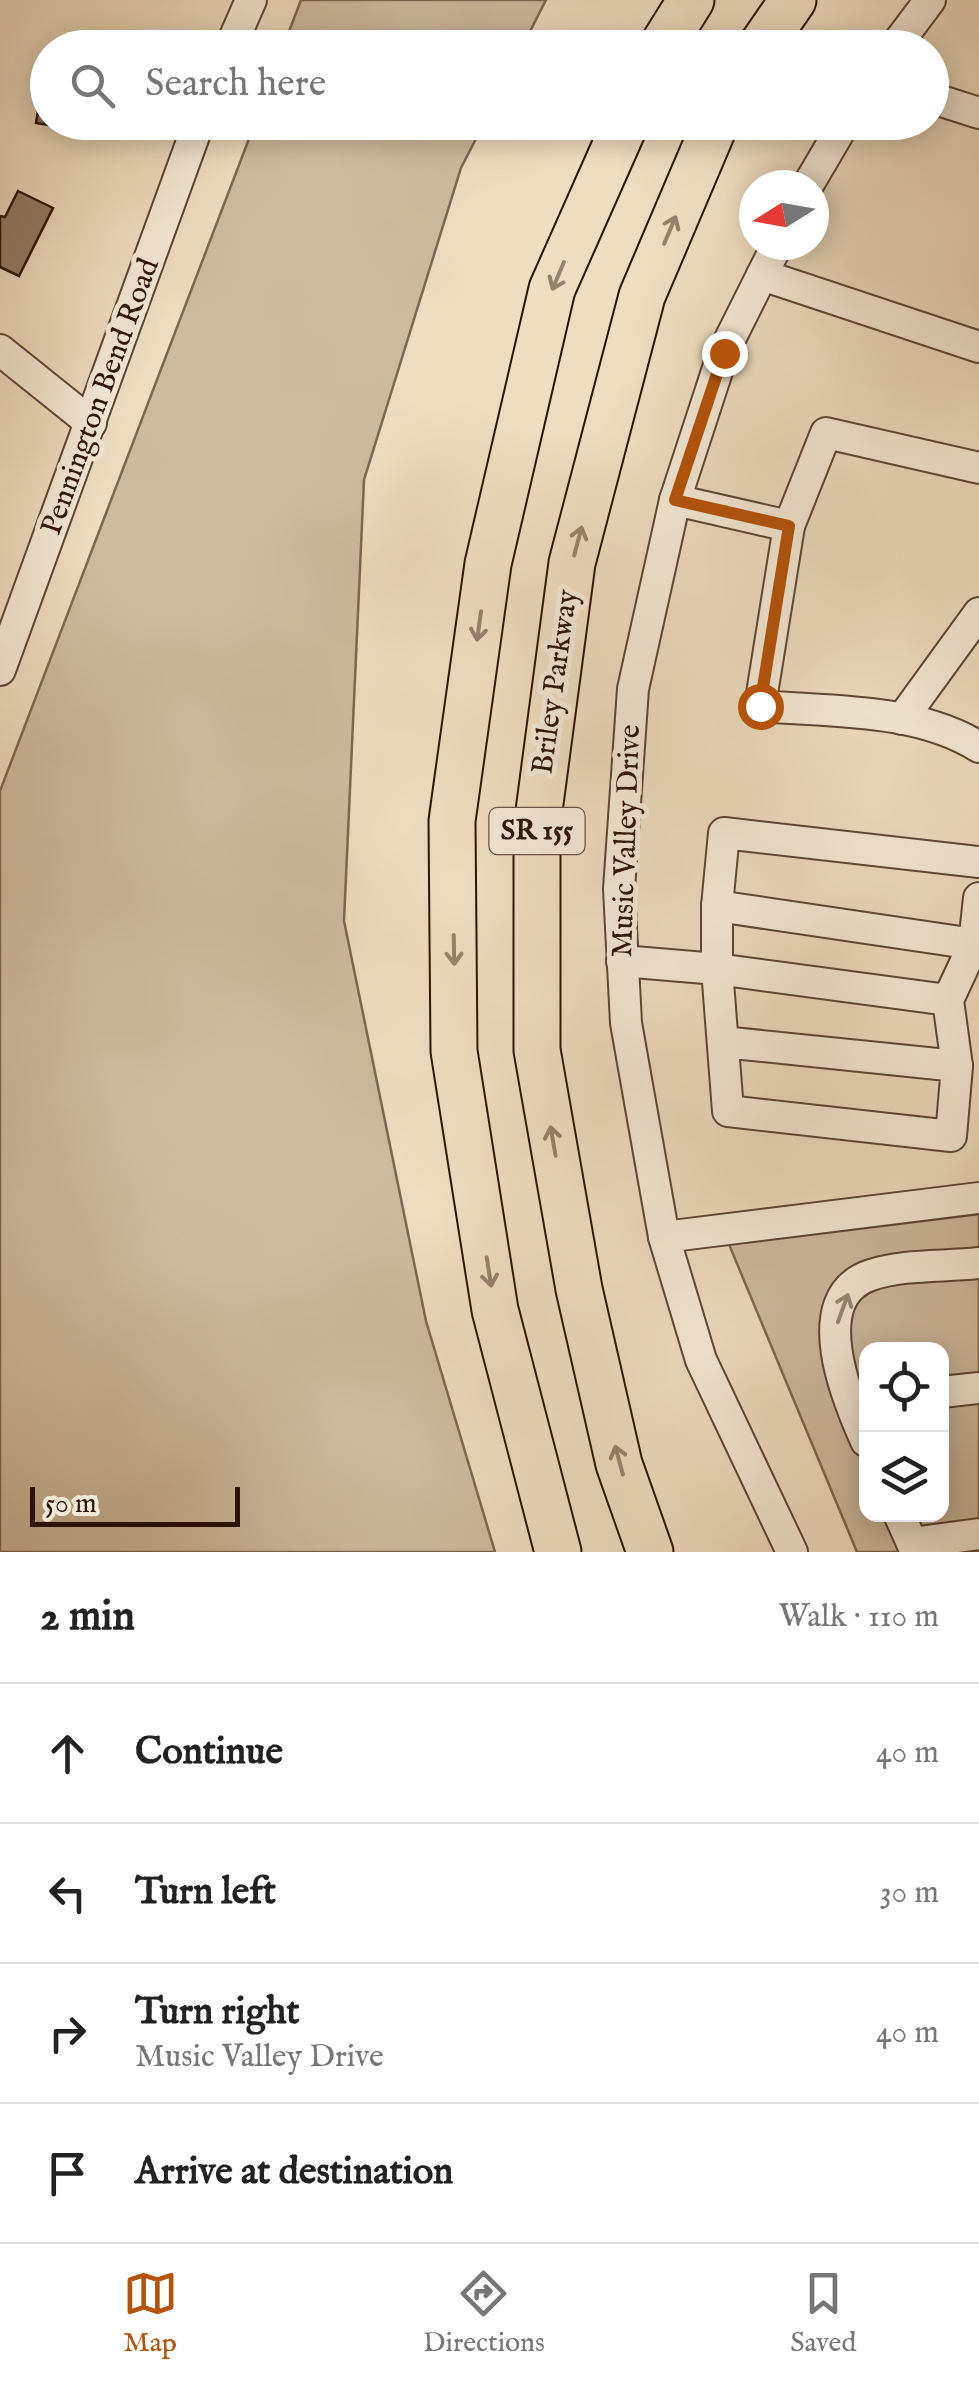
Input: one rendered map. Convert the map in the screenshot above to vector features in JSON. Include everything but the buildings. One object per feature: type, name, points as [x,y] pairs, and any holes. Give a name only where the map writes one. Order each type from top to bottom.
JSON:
[{"type":"highway","points":[[673,30],[692,0]]},
{"type":"highway","points":[[772,30],[793,0]]},
{"type":"highway","name":"SR 155","points":[[558,1552],[495,1310],[454,1051],[452,821],[488,564],[552,289],[618,140]]},
{"type":"highway","name":"Briley Parkway","points":[[650,1552],[620,1464],[579,1289],[537,1050],[537,826],[572,563],[642,296],[708,140]]},
{"type":"street","points":[[238,30],[251,0]]},
{"type":"street","points":[[908,30],[930,0]]},
{"type":"street","points":[[949,103],[979,113]]},
{"type":"street","name":"Pennington Bend Road","points":[[0,670],[193,140]]},
{"type":"street","points":[[817,170],[834,140]]},
{"type":"street","name":"Music Valley Drive","points":[[769,260],[724,353],[675,500],[634,689],[619,889],[626,1023],[664,1237],[702,1360],[792,1552]]},
{"type":"street","points":[[762,275],[979,347]]},
{"type":"street","points":[[0,350],[92,423]]},
{"type":"street","points":[[979,468],[826,433],[789,526],[760,706],[902,719],[952,730],[979,747]]},
{"type":"street","points":[[675,500],[789,526]]},
{"type":"street","points":[[902,719],[979,613]]},
{"type":"street","points":[[979,862],[724,833],[717,906],[717,969],[728,1112],[951,1136],[957,1066],[948,1000],[974,944],[979,898]]},
{"type":"street","points":[[717,906],[974,944]]},
{"type":"street","points":[[622,961],[717,969],[948,1000]]},
{"type":"street","points":[[723,1042],[957,1066]]},
{"type":"street","points":[[664,1237],[979,1198]]},
{"type":"street","points":[[864,1432],[858,1401],[838,1374],[835,1338],[840,1306],[854,1284],[871,1275],[979,1263]]},
{"type":"street","points":[[949,1391],[979,1388]]},
{"type":"street","points":[[903,1522],[914,1548],[979,1534]]},
{"type":"shaded area","points":[[301,0],[546,0],[531,30],[290,30]]},
{"type":"shaded area","points":[[249,140],[475,140],[461,168],[364,480],[344,921],[426,1321],[495,1552],[0,1552],[0,791]]},
{"type":"shaded area","points":[[979,1199],[979,1552],[857,1552],[723,1230]]},
{"type":"route","points":[[724,353],[675,500],[789,526],[760,706]]}]
